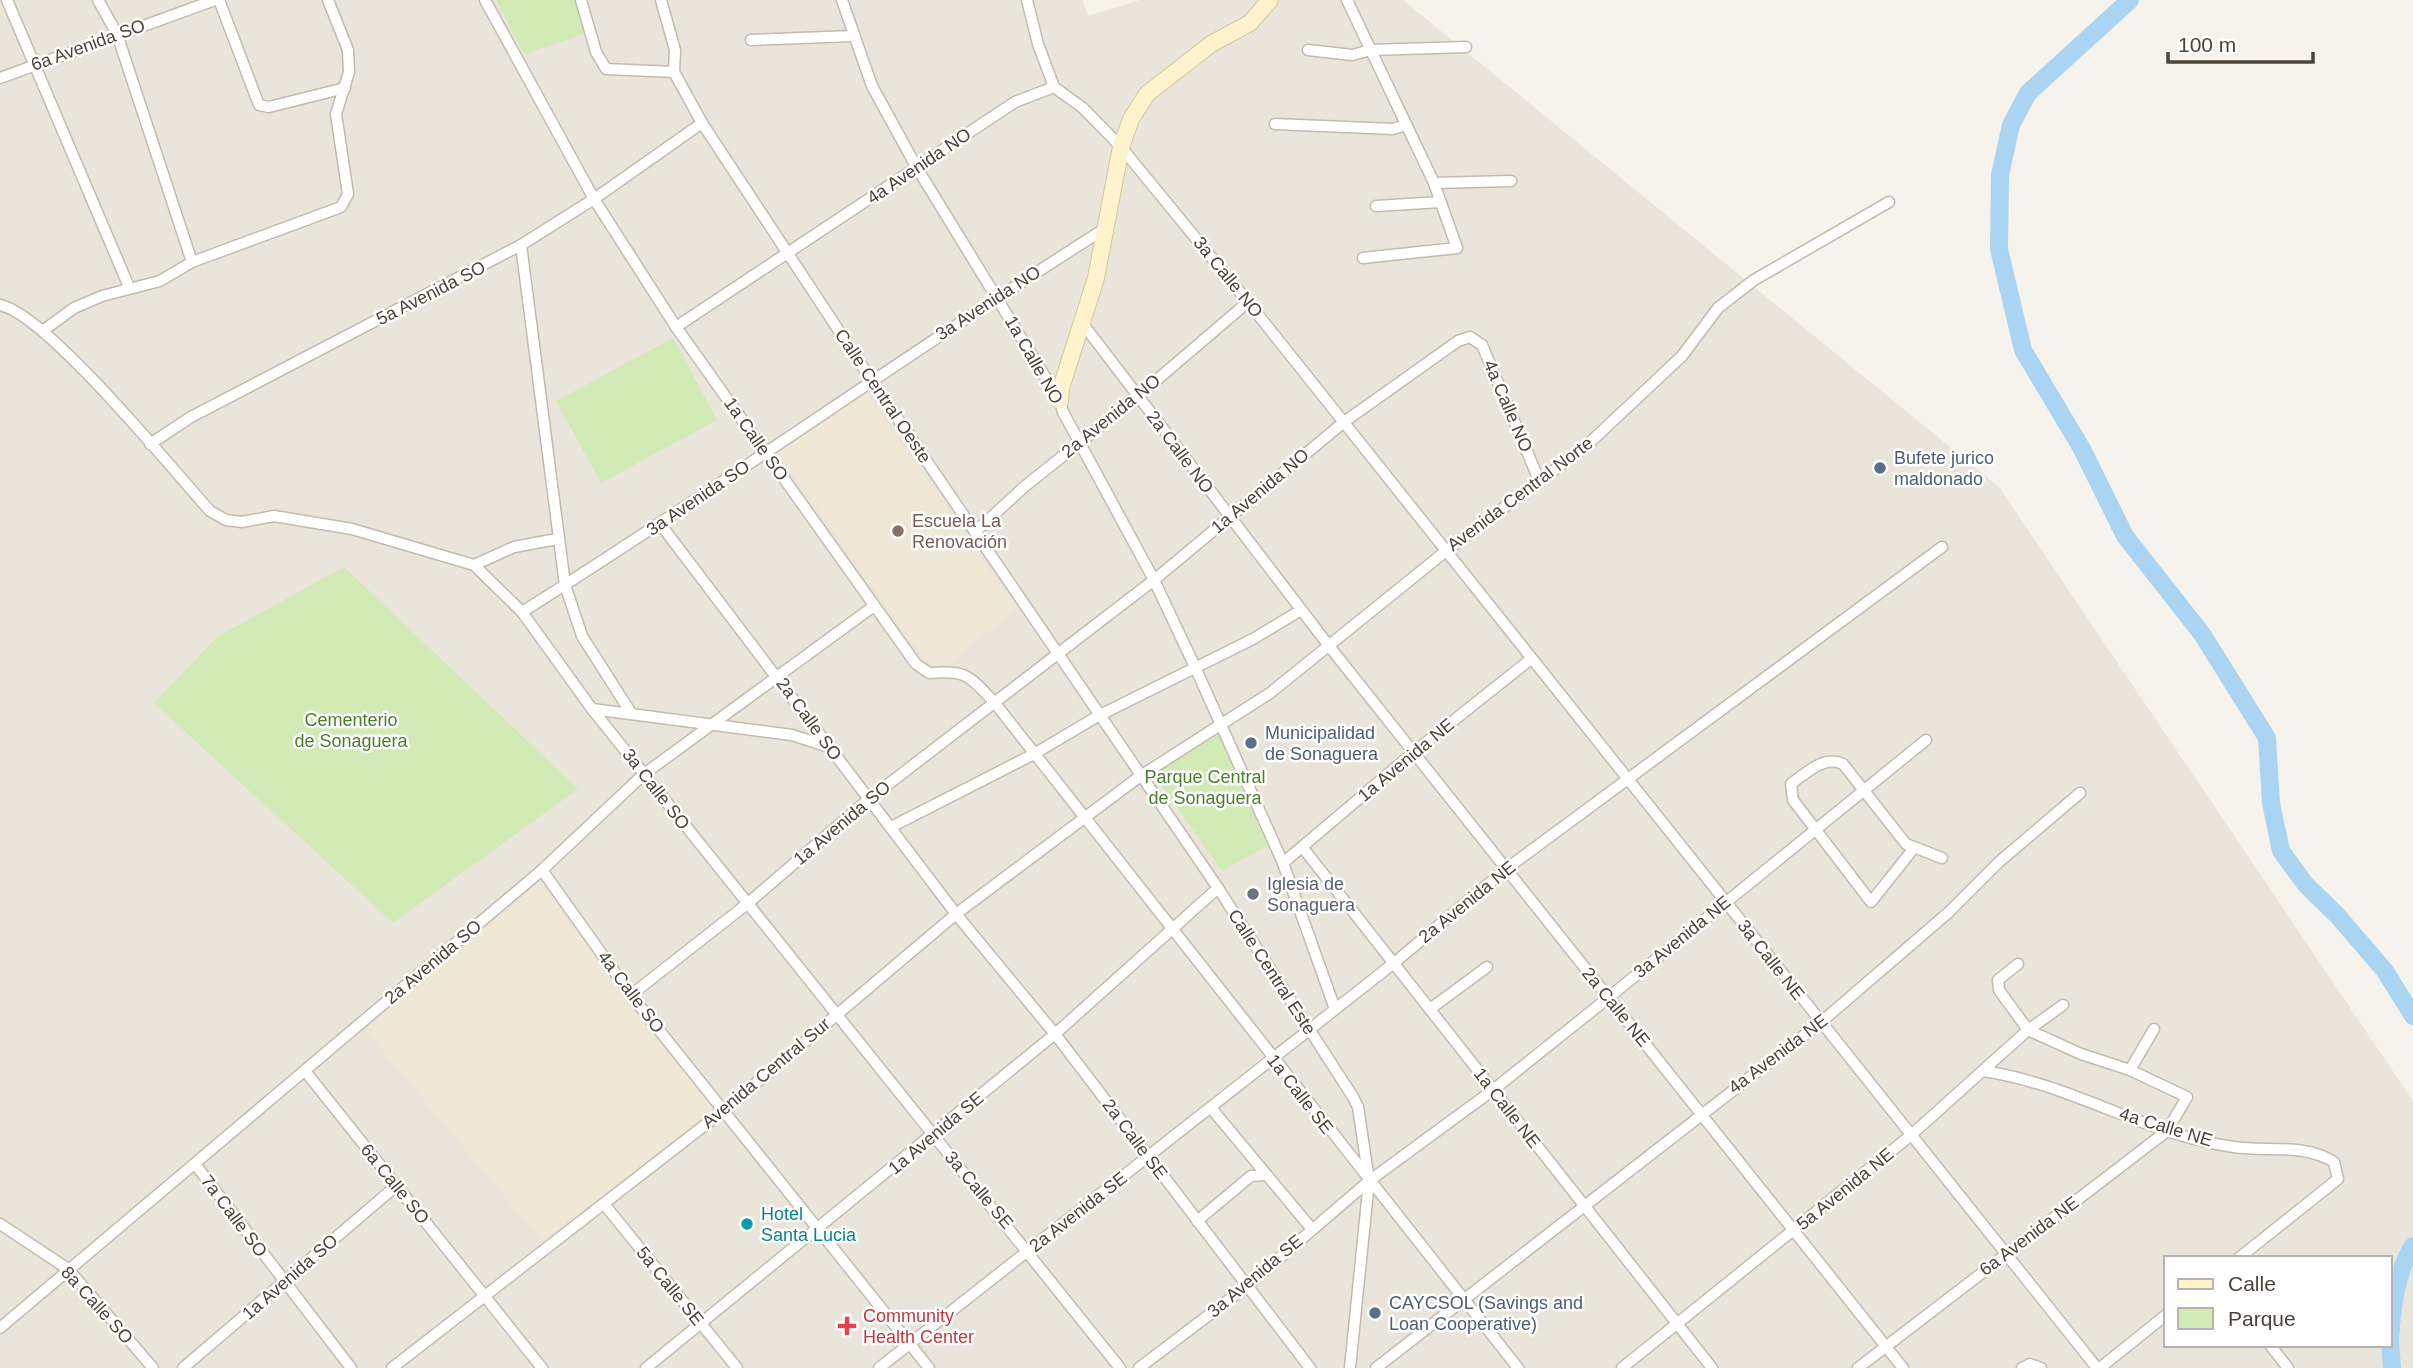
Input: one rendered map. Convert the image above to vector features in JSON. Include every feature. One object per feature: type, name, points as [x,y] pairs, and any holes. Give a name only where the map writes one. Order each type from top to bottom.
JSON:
[{"type":"street","points":[[7,0],[130,287]]},
{"type":"street","points":[[98,0],[117,34],[192,262]]},
{"type":"street","points":[[217,0],[259,105],[270,107],[345,88]]},
{"type":"street","name":"6a Avenida SO","points":[[0,78],[217,0]]},
{"type":"street","points":[[44,330],[74,308],[130,287],[160,281],[192,262],[341,207],[348,194],[335,114],[349,72],[348,50],[328,0]]},
{"type":"street","name":"1a Calle SO","points":[[485,0],[594,199],[676,327],[874,606],[916,663],[929,673],[957,671],[971,678],[994,702],[1084,818]]},
{"type":"street","points":[[581,0],[596,52],[606,69],[674,72]]},
{"type":"street","name":"Calle Central Oeste","points":[[662,0],[675,50],[674,72],[702,123],[1139,777]]},
{"type":"street","name":"1a Calle NO","points":[[842,0],[873,86],[917,168],[1060,401],[1079,443],[1154,580],[1220,725]]},
{"type":"street","points":[[1027,0],[1042,55],[1054,86]]},
{"type":"street","points":[[1060,401],[1061,388],[1083,324],[1106,228],[1121,147],[1130,119],[1147,94],[1211,44],[1251,23],[1270,0]]},
{"type":"street","points":[[1347,0],[1434,183],[1457,248],[1363,258]]},
{"type":"street","points":[[751,40],[853,36]]},
{"type":"street","points":[[1308,50],[1352,55],[1371,50],[1466,47]]},
{"type":"street","name":"3a Calle NO","points":[[1054,86],[1083,108],[1121,147],[1446,551]]},
{"type":"street","name":"4a Avenida NO","points":[[676,327],[1015,102],[1054,86]]},
{"type":"street","name":"5a Avenida SO","points":[[150,444],[191,416],[521,246],[594,199],[702,123]]},
{"type":"street","points":[[1275,124],[1393,129],[1406,125]]},
{"type":"street","points":[[1434,183],[1511,181]]},
{"type":"street","points":[[1376,206],[1441,202]]},
{"type":"street","name":"Avenida Central Norte","points":[[1139,777],[1270,693],[1446,551],[1595,438],[1682,356],[1718,309],[1745,287],[1889,202]]},
{"type":"street","name":"3a Avenida NO","points":[[872,381],[997,296],[1106,228]]},
{"type":"street","points":[[521,246],[565,585],[582,636],[631,713]]},
{"type":"street","name":"2a Avenida NO","points":[[975,532],[1024,487],[1138,396],[1248,302]]},
{"type":"street","points":[[0,305],[9,307],[44,330],[210,511],[226,520],[242,522],[274,516],[352,529],[474,565],[514,547],[557,539]]},
{"type":"street","name":"2a Calle NO","points":[[1083,324],[1329,646]]},
{"type":"street","name":"4a Calle NO","points":[[1470,337],[1482,345],[1539,480]]},
{"type":"street","name":"1a Avenida NO","points":[[1057,655],[1154,580],[1344,422],[1458,341],[1470,337]]},
{"type":"street","name":"3a Avenida SO","points":[[522,612],[661,524],[872,381]]},
{"type":"street","name":"2a Calle SO","points":[[661,524],[956,914]]},
{"type":"street","name":"2a Avenida NE","points":[[1310,1029],[1506,869],[1942,547]]},
{"type":"street","name":"3a Calle NE","points":[[1446,551],[2003,1254],[2098,1368]]},
{"type":"street","name":"3a Calle SO","points":[[474,565],[522,612],[592,709],[837,1014]]},
{"type":"street","name":"2a Avenida SO","points":[[0,1328],[542,870],[644,774],[874,606]]},
{"type":"street","points":[[891,827],[1034,754],[1098,716],[1301,610]]},
{"type":"street","name":"2a Calle NE","points":[[1329,646],[1903,1368]]},
{"type":"street","name":"1a Avenida SO","points":[[631,995],[747,904],[869,799],[1057,655]]},
{"type":"street","name":"1a Avenida NE","points":[[1283,863],[1414,752],[1531,659]]},
{"type":"street","points":[[592,709],[707,726],[792,734],[829,747]]},
{"type":"street","points":[[1220,725],[1283,863],[1335,1009]]},
{"type":"street","name":"3a Avenida NE","points":[[1368,1181],[1493,1090],[1926,740]]},
{"type":"street","points":[[1914,848],[1871,902],[1814,830],[1791,796],[1791,784],[1826,761],[1834,760],[1843,764],[1906,844],[1942,858]]},
{"type":"street","name":"Avenida Central Sur","points":[[393,1368],[723,1111],[956,914],[1139,777]]},
{"type":"street","name":"Calle Central Este","points":[[1139,777],[1218,888],[1358,1107],[1368,1181],[1350,1368]]},
{"type":"street","name":"4a Avenida NE","points":[[1376,1368],[1819,1023],[1949,912],[1999,862],[2080,793]]},
{"type":"street","name":"1a Calle SE","points":[[1084,818],[1518,1368]]},
{"type":"street","name":"1a Calle NE","points":[[1303,848],[1712,1368]]},
{"type":"street","name":"4a Calle SO","points":[[542,870],[631,995],[929,1368]]},
{"type":"street","name":"1a Avenida SE","points":[[646,1368],[1055,1034],[1218,888]]},
{"type":"street","name":"2a Calle SE","points":[[956,914],[1055,1034],[1306,1364]]},
{"type":"street","points":[[2018,964],[1998,980],[1999,990],[2028,1030],[2081,1054],[2130,1070],[2154,1029]]},
{"type":"street","points":[[1430,1009],[1487,967]]},
{"type":"street","name":"5a Avenida NE","points":[[1622,1368],[1910,1136],[2028,1030],[2063,1005]]},
{"type":"street","name":"3a Calle SE","points":[[837,1014],[1120,1368]]},
{"type":"street","name":"2a Avenida SE","points":[[879,1368],[1310,1029]]},
{"type":"street","name":"6a Avenida NE","points":[[1858,1368],[2166,1131],[2186,1101],[2185,1094],[2130,1070]]},
{"type":"street","name":"6a Calle SO","points":[[305,1071],[542,1368]]},
{"type":"street","name":"4a Calle NE","points":[[1983,1071],[2060,1088],[2166,1131],[2235,1147],[2319,1153],[2334,1162],[2338,1180],[2242,1256]]},
{"type":"street","points":[[1211,1108],[1311,1228]]},
{"type":"street","name":"7a Calle SO","points":[[195,1164],[351,1368]]},
{"type":"street","points":[[1197,1221],[1251,1176],[1266,1175]]},
{"type":"street","name":"3a Avenida SE","points":[[1139,1368],[1247,1286],[1368,1181]]},
{"type":"street","name":"1a Avenida SO","points":[[183,1368],[396,1186]]},
{"type":"street","name":"5a Calle SE","points":[[604,1204],[737,1368]]},
{"type":"street","name":"8a Calle SO","points":[[0,1224],[68,1269],[153,1368]]},
{"type":"street","points":[[2098,1368],[2164,1317]]},
{"type":"street","points":[[2272,1347],[2288,1368]]},
{"type":"street","points":[[1293,1368],[1306,1364]]},
{"type":"street","points":[[2022,1368],[2030,1364],[2040,1368]]},
{"type":"shaded area","points":[[0,0],[1082,0],[1088,16],[1140,0],[1403,0],[1999,487],[2413,1101],[2413,1368],[0,1368]]},
{"type":"shaded area","name":"Escuela La Renovación","points":[[866,392],[1017,609],[947,665],[934,665],[920,654],[778,453]]},
{"type":"shaded area","points":[[539,883],[714,1109],[542,1241],[365,1030]]},
{"type":"green space","points":[[496,0],[575,0],[585,34],[524,54]]},
{"type":"green space","points":[[673,338],[717,420],[601,483],[556,401]]},
{"type":"green space","name":"Cementerio de Sonaguera","points":[[344,567],[578,789],[393,923],[154,703],[217,637]]},
{"type":"green space","name":"Parque Central de Sonaguera","points":[[1218,734],[1268,846],[1222,871],[1154,775]]},
{"type":"waterway","points":[[2130,0],[2028,93],[2011,125],[2000,175],[1999,249],[2023,350],[2082,449],[2125,536],[2202,634],[2267,738],[2271,803],[2281,851],[2306,885],[2337,915],[2385,971],[2413,1016]]},
{"type":"waterway","points":[[2392,1320],[2399,1279],[2413,1246]]},
{"type":"waterway","points":[[2390,1347],[2392,1368]]},
{"type":"place","name":"Bufete jurico maldonado","points":[[1880,468]]},
{"type":"place","name":"Escuela La Renovación","points":[[898,531]]},
{"type":"place","name":"Municipalidad de Sonaguera","points":[[1251,743]]},
{"type":"place","name":"Iglesia de Sonaguera","points":[[1253,894]]},
{"type":"place","name":"Hotel Santa Lucia","points":[[747,1224]]},
{"type":"place","name":"CAYCSOL (Savings and Loan Cooperative)","points":[[1375,1313]]},
{"type":"place","name":"Community Health Center","points":[[847,1326]]}]
